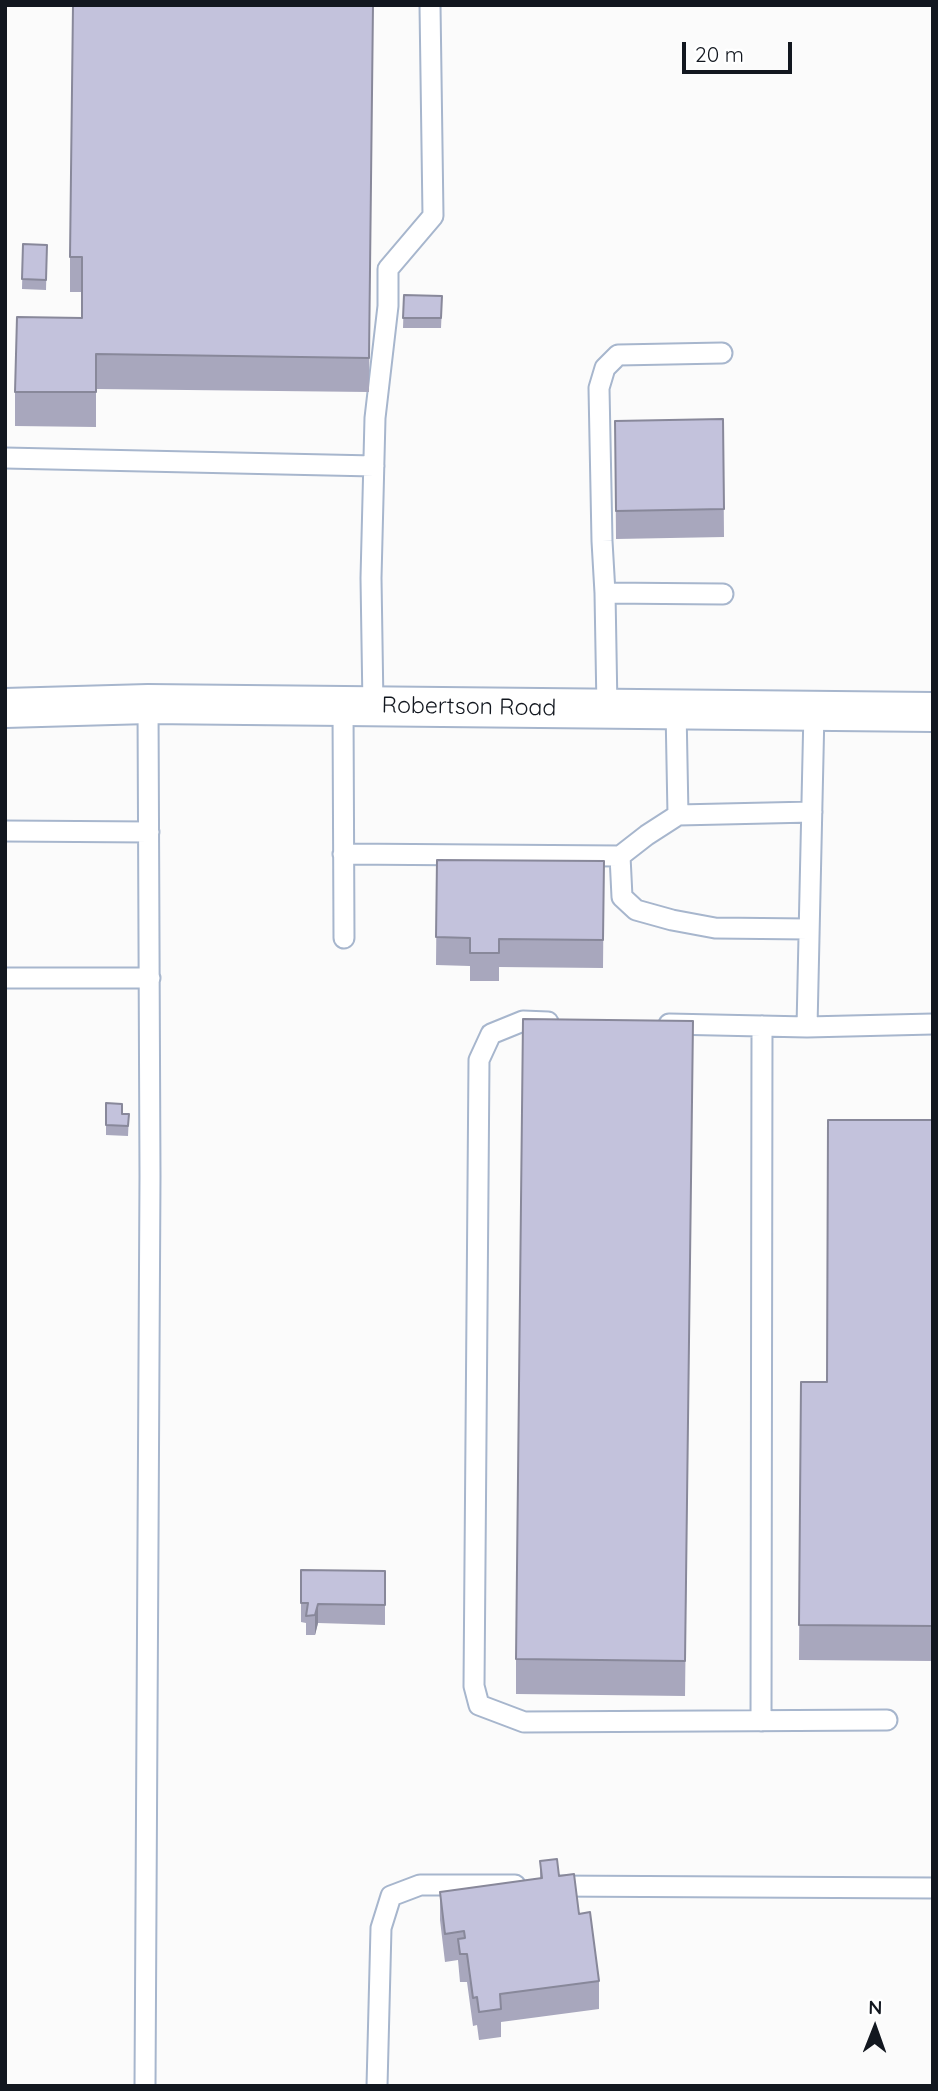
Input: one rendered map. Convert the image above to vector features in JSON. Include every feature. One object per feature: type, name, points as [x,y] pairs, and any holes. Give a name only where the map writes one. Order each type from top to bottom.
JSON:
[{"type":"street","name":"Robertson Road","points":[[5,708],[148,704],[933,712]]},
{"type":"lane","points":[[344,938],[344,854],[370,578],[375,418],[388,306],[388,270],[433,216],[430,5]]},
{"type":"lane","points":[[607,708],[598,388],[605,368],[618,355],[722,353]]},
{"type":"lane","points":[[5,458],[374,466]]},
{"type":"lane","points":[[605,593],[723,594]]},
{"type":"lane","points":[[145,2086],[150,978],[148,704]]},
{"type":"lane","points":[[676,709],[678,815]]},
{"type":"lane","points":[[807,1027],[814,711]]},
{"type":"lane","points":[[344,854],[620,856],[678,815],[812,812]]},
{"type":"lane","points":[[5,831],[149,832]]},
{"type":"lane","points":[[620,856],[622,897],[636,910],[715,928],[808,929]]},
{"type":"lane","points":[[5,978],[150,978]]},
{"type":"lane","points":[[563,1022],[523,1021],[491,1034],[479,1060],[474,1686],[479,1705],[523,1722],[887,1720]]},
{"type":"lane","points":[[656,1024],[807,1027],[933,1024]]},
{"type":"lane","points":[[761,1721],[762,1026]]},
{"type":"lane","points":[[377,2086],[381,1928],[391,1896],[420,1885],[933,1888]]},
{"type":"building","points":[[73,5],[373,5],[369,358],[96,354],[96,392],[15,392],[17,317],[82,318],[82,257],[70,257]]},
{"type":"building","points":[[23,244],[47,245],[46,280],[22,279]]},
{"type":"building","points":[[404,295],[442,296],[441,318],[403,318]]},
{"type":"building","points":[[723,419],[724,509],[616,511],[615,421]]},
{"type":"building","points":[[437,860],[604,861],[603,940],[499,939],[499,953],[470,953],[470,938],[436,937]]},
{"type":"building","points":[[523,1019],[693,1021],[685,1661],[516,1659]]},
{"type":"building","points":[[106,1103],[122,1104],[122,1114],[129,1114],[128,1126],[106,1125]]},
{"type":"building","points":[[828,1120],[933,1120],[933,1626],[799,1625],[801,1382],[827,1382]]},
{"type":"building","points":[[301,1570],[385,1571],[385,1605],[318,1604],[315,1615],[306,1616],[308,1603],[301,1603]]},
{"type":"building","points":[[557,1859],[559,1876],[574,1874],[579,1914],[590,1912],[599,1981],[500,1994],[501,2009],[479,2012],[477,1997],[473,1998],[467,1954],[460,1954],[458,1939],[465,1938],[464,1931],[445,1934],[440,1892],[542,1878],[540,1861]]}]
